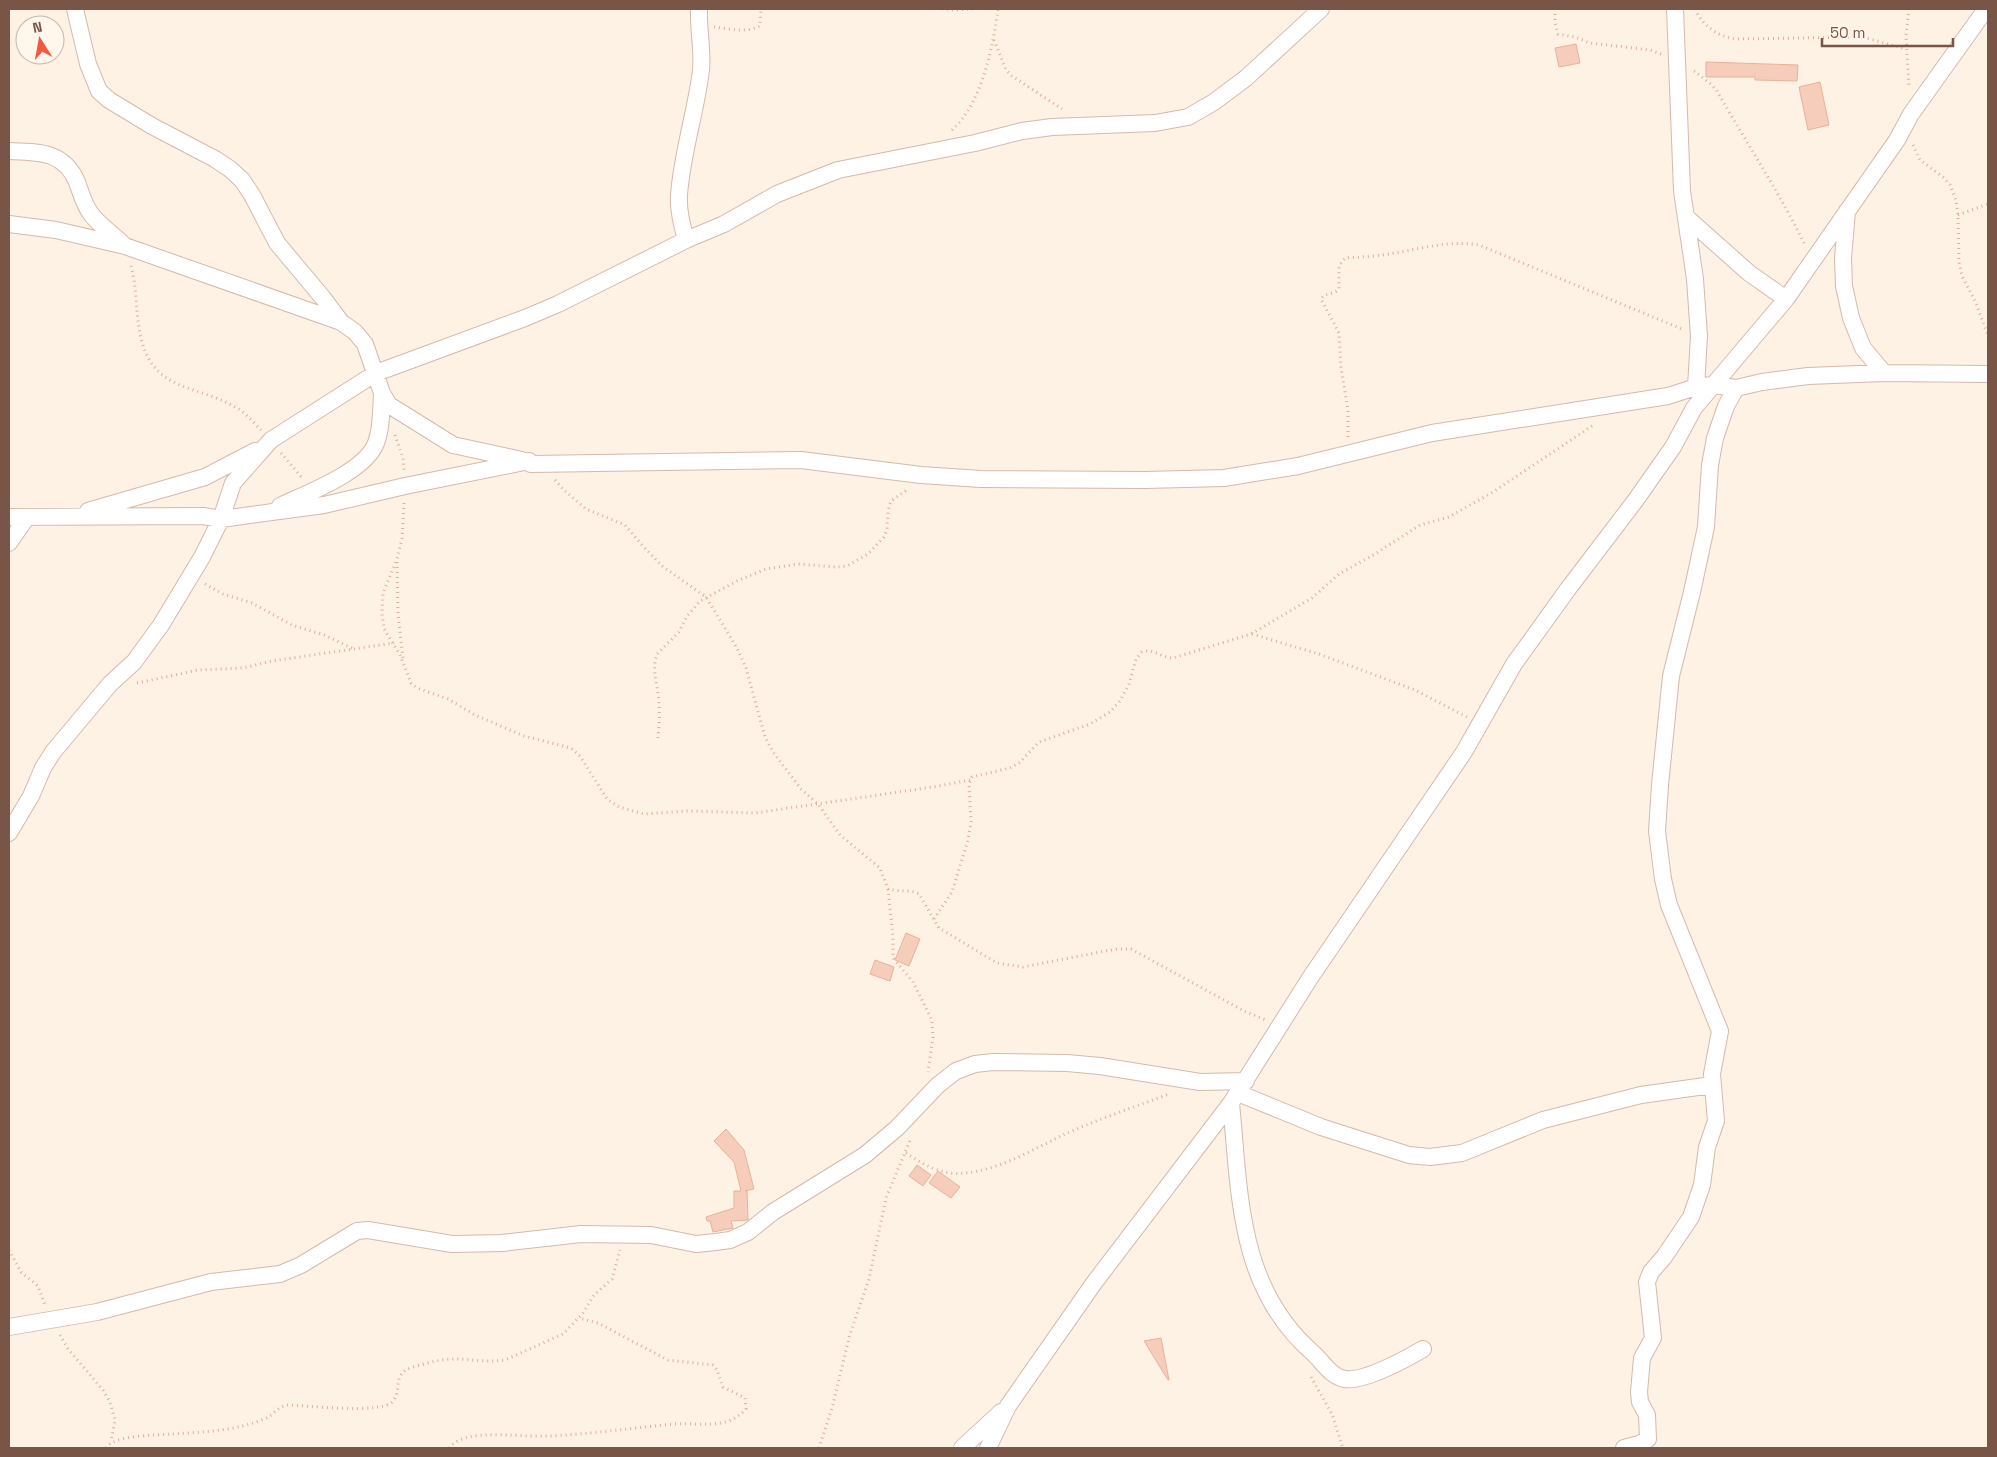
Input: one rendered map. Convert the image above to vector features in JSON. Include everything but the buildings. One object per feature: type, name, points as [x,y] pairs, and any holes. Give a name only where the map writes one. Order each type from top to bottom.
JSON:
[{"type":"street","points":[[75,9],[88,64],[99,92],[152,126],[215,159],[242,180],[277,243],[324,298],[341,322]]},
{"type":"street","points":[[69,516],[204,478],[268,443],[376,373],[558,304],[686,240],[724,224],[777,194],[838,170],[1052,127],[1155,123],[1188,116],[1214,102],[1246,78],[1321,9]]},
{"type":"street","points":[[1675,9],[1682,191],[1695,279],[1704,386]]},
{"type":"street","points":[[988,1448],[1008,1406],[1094,1283],[1238,1092],[1310,978],[1464,752],[1514,664],[1635,501],[1673,446],[1704,386],[1786,299],[1909,118],[1986,9]]},
{"type":"street","points":[[686,240],[681,221],[679,195],[698,90],[702,49],[699,17]]},
{"type":"street","points":[[9,151],[48,155],[63,161],[72,171],[92,215],[125,246]]},
{"type":"street","points":[[1848,210],[1842,258],[1844,286],[1851,318],[1863,348],[1884,373]]},
{"type":"street","points":[[1686,217],[1749,274],[1786,299]]},
{"type":"street","points":[[9,224],[56,230],[125,246],[341,322],[355,332],[365,344],[382,392],[389,405],[453,445],[535,463]]},
{"type":"street","points":[[9,517],[203,516],[221,519],[324,505],[405,486],[535,463],[801,460],[921,475],[990,479],[1145,480],[1224,478],[1298,466],[1432,433],[1668,396],[1704,386],[1736,388],[1762,382],[1808,376],[1884,373],[1988,374]]},
{"type":"street","points":[[1624,1448],[1639,1444],[1648,1439],[1647,1415],[1640,1402],[1639,1392],[1642,1358],[1654,1338],[1647,1282],[1651,1272],[1691,1217],[1702,1185],[1707,1147],[1716,1121],[1712,1085],[1720,1031],[1669,905],[1659,860],[1657,831],[1671,676],[1706,527],[1710,465],[1715,438],[1726,406],[1736,388]]},
{"type":"street","points":[[269,512],[344,474],[366,458],[376,444],[380,426],[382,392]]},
{"type":"street","points":[[9,833],[32,796],[43,768],[53,752],[110,684],[134,662],[161,625],[221,519],[233,482],[268,443]]},
{"type":"street","points":[[9,543],[27,517]]},
{"type":"street","points":[[9,1327],[97,1312],[211,1282],[280,1274],[301,1265],[357,1231],[368,1230],[452,1244],[502,1243],[581,1234],[651,1235],[696,1244],[730,1240],[740,1236],[773,1212],[865,1155],[897,1128],[928,1094],[956,1071],[975,1064],[993,1062],[1068,1063],[1200,1082],[1238,1092],[1321,1128],[1409,1154],[1430,1157],[1462,1152],[1543,1120],[1641,1095],[1712,1085]]},
{"type":"street","points":[[1238,1092],[1242,1220],[1265,1292],[1274,1309],[1291,1333],[1329,1370],[1344,1379],[1355,1380],[1395,1365],[1423,1349]]},
{"type":"street","points":[[962,1448],[1008,1406]]},
{"type":"path","points":[[699,17],[736,30],[754,29],[760,26],[762,9]]},
{"type":"path","points":[[942,9],[974,9]]},
{"type":"path","points":[[946,134],[954,128],[967,111],[979,86],[994,40],[998,9]]},
{"type":"path","points":[[1555,9],[1555,23],[1558,34],[1608,46],[1650,50],[1676,60],[1700,75],[1717,90],[1756,159],[1785,204],[1813,260]]},
{"type":"path","points":[[1694,9],[1714,32],[1735,39],[1863,37],[1906,49]]},
{"type":"path","points":[[1909,9],[1906,49],[1909,118],[1913,146],[1920,160],[1944,178],[1956,200],[1958,215],[1958,262],[1962,276],[1976,303],[1988,336]]},
{"type":"path","points":[[994,40],[1006,70],[1012,76],[1087,127]]},
{"type":"path","points":[[1958,215],[1988,204]]},
{"type":"path","points":[[1348,454],[1348,410],[1341,368],[1339,333],[1320,299],[1324,295],[1337,292],[1339,289],[1339,266],[1345,258],[1394,253],[1440,244],[1465,242],[1479,245],[1559,280],[1699,336]]},
{"type":"path","points":[[125,246],[136,282],[137,316],[142,342],[151,362],[160,375],[174,383],[236,407],[312,490]]},
{"type":"path","points":[[394,431],[403,458],[405,486],[402,539],[397,559],[383,593],[382,613],[384,629],[394,643],[410,682],[417,688],[448,698],[475,715],[524,736],[571,748],[580,756],[610,802],[627,810],[644,814],[687,811],[755,813],[933,787],[970,780],[977,776],[1010,768],[1019,763],[1039,742],[1090,724],[1110,712],[1120,701],[1129,684],[1136,659],[1142,652],[1151,650],[1166,658],[1173,658],[1251,634],[1312,598],[1339,574],[1375,554],[1420,525],[1448,517],[1494,492],[1592,427],[1618,404]]},
{"type":"path","points":[[535,463],[586,509],[625,525],[662,566],[706,597],[737,648],[746,668],[765,737],[773,752],[801,789],[818,804],[840,835],[880,868],[888,889],[893,958],[913,982],[932,1020],[933,1037],[928,1064],[928,1094]]},
{"type":"path","points":[[658,738],[659,701],[655,659],[662,648],[679,632],[692,608],[706,597],[766,569],[798,564],[847,566],[868,554],[884,538],[891,502],[921,475]]},
{"type":"path","points":[[397,559],[398,614],[403,663]]},
{"type":"path","points":[[191,575],[223,594],[252,603],[292,625],[324,635],[354,649]]},
{"type":"path","points":[[1251,634],[1319,654],[1415,690],[1479,724]]},
{"type":"path","points":[[132,685],[140,681],[198,670],[243,668],[272,661],[394,643]]},
{"type":"path","points":[[934,920],[952,892],[968,840],[971,822],[970,780]]},
{"type":"path","points":[[888,889],[896,892],[915,892],[919,894],[939,928],[997,963],[1023,967],[1109,950],[1131,950],[1244,1011],[1280,1027]]},
{"type":"path","points":[[906,1153],[927,1167],[945,1172],[965,1174],[992,1166],[1067,1134],[1173,1093]]},
{"type":"path","points":[[819,1448],[832,1408],[850,1334],[868,1278],[886,1198],[912,1136]]},
{"type":"path","points":[[111,1442],[146,1436],[247,1425],[266,1419],[281,1406],[287,1405],[355,1409],[387,1405],[394,1399],[400,1376],[410,1368],[435,1361],[454,1359],[496,1362],[505,1360],[563,1334],[578,1318],[594,1295],[612,1279],[624,1235]]},
{"type":"path","points":[[9,1250],[21,1272],[38,1286],[68,1349],[103,1390],[110,1402],[115,1420],[111,1442],[106,1448]]},
{"type":"path","points":[[449,1448],[458,1441],[468,1437],[564,1435],[677,1424],[720,1424],[734,1420],[746,1410],[745,1398],[723,1387],[717,1370],[713,1366],[668,1360],[605,1326],[578,1318]]},
{"type":"path","points":[[1309,1374],[1328,1405],[1343,1448]]}]
